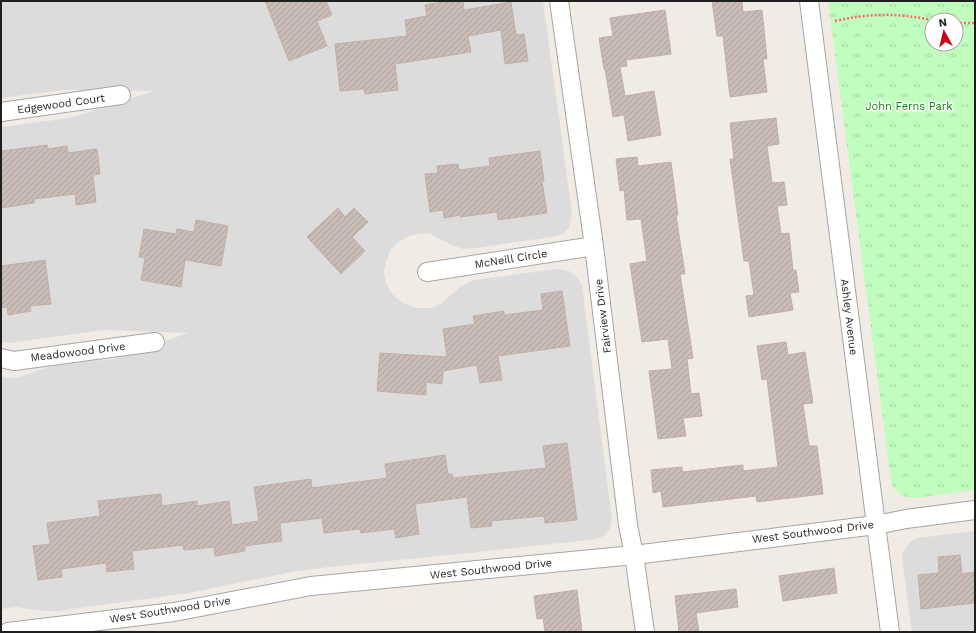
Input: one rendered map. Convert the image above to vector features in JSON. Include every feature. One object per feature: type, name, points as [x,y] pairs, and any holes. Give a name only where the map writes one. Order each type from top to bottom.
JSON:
[{"type":"street","name":"Fairview Drive","points":[[559,1],[594,246],[627,517],[645,632]]},
{"type":"street","name":"Ashley Avenue","points":[[809,1],[890,632]]},
{"type":"street","name":"Edgewood Court","points":[[1,112],[121,95]]},
{"type":"street","name":"McNeill Circle","points":[[426,272],[594,246]]},
{"type":"street","name":"Meadowood Drive","points":[[1,358],[14,361],[155,342]]},
{"type":"street","name":"West Southwood Drive","points":[[8,632],[174,612],[311,586],[634,555],[876,525],[906,519],[975,510]]},
{"type":"path","points":[[835,21],[878,15],[900,15],[924,19]]},
{"type":"path","points":[[964,23],[975,23]]},
{"type":"shaded area","points":[[1,1],[543,1],[572,213],[569,228],[558,236],[463,249],[429,233],[409,236],[397,243],[391,249],[386,261],[384,272],[386,284],[392,294],[403,303],[416,308],[431,308],[442,303],[460,287],[474,280],[557,269],[569,271],[577,277],[582,286],[612,519],[610,528],[605,535],[597,539],[292,572],[189,593],[58,611],[44,611],[16,607],[1,609],[1,377],[16,378],[55,365],[113,359],[188,333],[103,330],[9,343],[1,342],[1,127],[70,118],[155,91],[63,90],[1,98]]},
{"type":"shaded area","points":[[975,531],[975,632],[912,632],[902,556],[905,548],[912,541],[918,538]]},
{"type":"green space","name":"John Ferns Park","points":[[828,1],[975,1],[975,490],[910,498],[897,492],[891,481]]},
{"type":"building","points":[[265,1],[326,1],[332,15],[317,21],[327,46],[289,61]]},
{"type":"building","points":[[449,1],[463,1],[464,10],[511,2],[516,35],[524,34],[528,61],[505,64],[501,30],[468,36],[471,52],[395,64],[398,90],[365,94],[364,89],[340,91],[335,44],[407,36],[405,20],[427,16],[425,5]]},
{"type":"building","points":[[712,1],[742,1],[743,12],[762,10],[767,59],[763,59],[767,92],[730,97],[723,36],[717,36]]},
{"type":"building","points":[[665,10],[671,54],[626,60],[627,66],[620,67],[625,96],[654,91],[661,135],[628,141],[624,115],[613,117],[599,38],[613,36],[610,18]]},
{"type":"building","points":[[776,118],[779,144],[767,146],[772,183],[784,182],[787,205],[777,206],[781,234],[789,233],[793,270],[796,270],[799,292],[790,293],[793,310],[749,317],[746,296],[754,295],[749,261],[744,261],[730,159],[734,159],[730,123]]},
{"type":"building","points":[[47,145],[48,149],[67,146],[68,153],[97,149],[100,174],[93,175],[96,202],[76,205],[75,194],[34,199],[34,203],[1,208],[1,151]]},
{"type":"building","points":[[540,151],[544,181],[542,181],[547,213],[498,220],[497,212],[444,218],[443,210],[430,212],[425,174],[438,173],[437,166],[458,164],[459,170],[490,166],[489,158]]},
{"type":"building","points":[[637,157],[638,166],[671,162],[678,215],[676,215],[685,274],[680,274],[693,358],[687,359],[691,394],[699,393],[702,416],[683,418],[686,436],[658,439],[649,371],[672,369],[668,339],[642,342],[630,264],[647,261],[641,219],[627,220],[624,190],[620,191],[616,159]]},
{"type":"building","points":[[338,208],[345,217],[354,208],[368,222],[352,237],[365,251],[341,274],[307,237]]},
{"type":"building","points":[[196,220],[228,226],[221,266],[185,260],[181,287],[141,280],[145,258],[139,257],[144,229],[176,234],[177,229],[194,232]]},
{"type":"building","points":[[45,260],[51,304],[30,306],[31,311],[8,315],[7,307],[1,308],[1,266]]},
{"type":"building","points":[[562,291],[570,346],[498,356],[502,380],[480,383],[477,365],[443,371],[442,384],[426,382],[426,395],[377,391],[380,353],[447,357],[443,329],[475,324],[473,316],[504,311],[504,315],[543,310],[541,294]]},
{"type":"building","points":[[786,342],[788,355],[805,352],[813,403],[803,404],[809,446],[817,446],[823,494],[757,502],[756,496],[663,507],[661,491],[653,493],[651,470],[682,467],[682,472],[743,465],[743,471],[778,467],[767,379],[762,380],[757,346]]},
{"type":"building","points":[[567,443],[577,520],[545,523],[544,516],[491,521],[492,526],[471,528],[467,497],[415,504],[419,534],[396,538],[394,529],[361,533],[360,529],[324,533],[322,518],[280,523],[282,541],[245,546],[245,551],[215,556],[214,547],[184,550],[183,545],[132,551],[134,569],[107,572],[106,563],[61,569],[62,577],[38,580],[33,546],[50,544],[47,523],[100,516],[98,501],[161,494],[162,506],[197,501],[197,506],[229,501],[232,525],[259,521],[254,487],[311,479],[312,488],[387,478],[385,464],[445,455],[448,474],[452,474],[453,478],[546,468],[543,446]]},
{"type":"building","points":[[960,555],[962,574],[975,572],[975,603],[921,609],[918,575],[939,573],[938,557]]},
{"type":"building","points":[[834,568],[837,593],[783,601],[779,576]]},
{"type":"building","points":[[736,589],[738,607],[696,613],[699,632],[679,632],[675,596]]},
{"type":"building","points":[[577,590],[582,632],[545,632],[543,618],[537,619],[534,596]]}]
